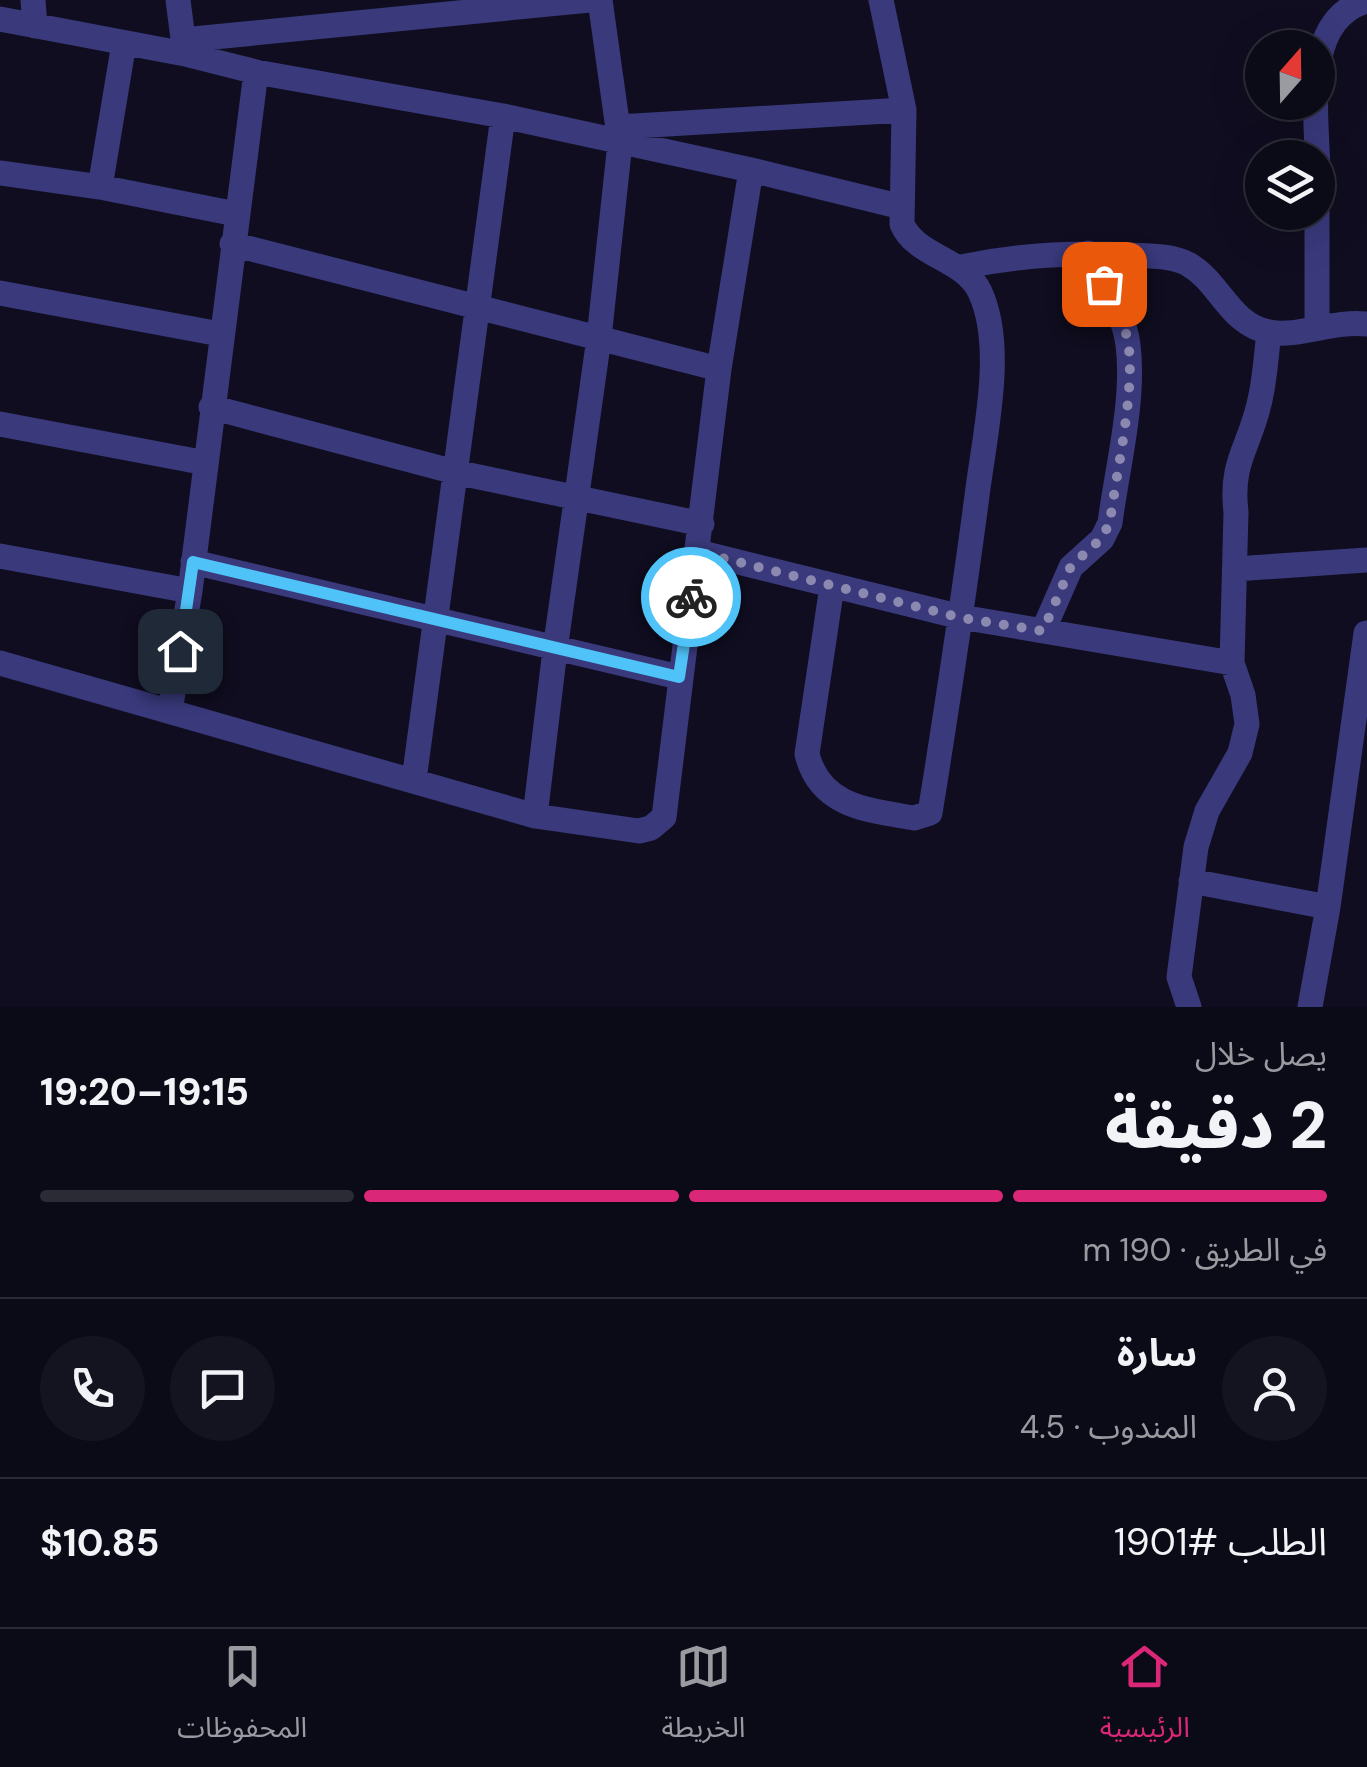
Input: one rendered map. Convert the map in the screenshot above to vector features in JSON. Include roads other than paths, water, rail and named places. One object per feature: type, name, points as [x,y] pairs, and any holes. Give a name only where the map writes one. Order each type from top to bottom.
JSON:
[{"type":"street","points":[[178,0],[184,47]]},
{"type":"street","points":[[0,20],[34,13],[124,43],[184,47],[590,0]]},
{"type":"street","points":[[535,816],[600,338],[619,135],[600,0]]},
{"type":"street","points":[[832,586],[807,754],[810,767],[824,790],[849,806],[914,818],[930,813],[962,618],[992,376],[990,330],[980,292],[961,267],[906,234],[902,207],[904,110],[880,0]]},
{"type":"street","points":[[1318,140],[1318,60],[1323,39],[1338,15],[1367,1]]},
{"type":"street","points":[[100,187],[124,43]]},
{"type":"street","points":[[184,47],[256,72],[619,135],[902,207]]},
{"type":"street","points":[[170,710],[190,592],[256,72]]},
{"type":"street","points":[[619,135],[904,110]]},
{"type":"street","points":[[414,780],[503,116]]},
{"type":"street","points":[[0,663],[535,816],[639,831],[658,823],[664,817],[719,369],[750,170]]},
{"type":"street","points":[[0,173],[100,187],[236,214]]},
{"type":"street","points":[[1317,230],[1317,326]]},
{"type":"street","points":[[232,244],[719,369]]},
{"type":"street","points":[[1043,631],[1071,566],[1102,538],[1110,522],[1130,382],[1128,343],[1120,314],[1088,253]]},
{"type":"street","points":[[961,267],[1019,255],[1146,256],[1187,264],[1199,272],[1235,315],[1269,332],[1367,324]]},
{"type":"street","points":[[0,293],[220,334]]},
{"type":"street","points":[[1189,1007],[1179,977],[1196,847],[1207,811],[1240,754],[1247,724],[1243,695],[1232,663],[1235,471],[1260,402],[1269,332]]},
{"type":"street","points":[[212,407],[455,472],[702,524]]},
{"type":"street","points":[[0,424],[206,462]]},
{"type":"street","points":[[698,552],[962,618],[1232,663]]},
{"type":"street","points":[[1235,569],[1365,553]]},
{"type":"street","points":[[0,556],[190,592]]},
{"type":"street","points":[[193,562],[679,677]]},
{"type":"street","points":[[1310,1007],[1366,634]]},
{"type":"street","points":[[1191,881],[1328,907]]}]
